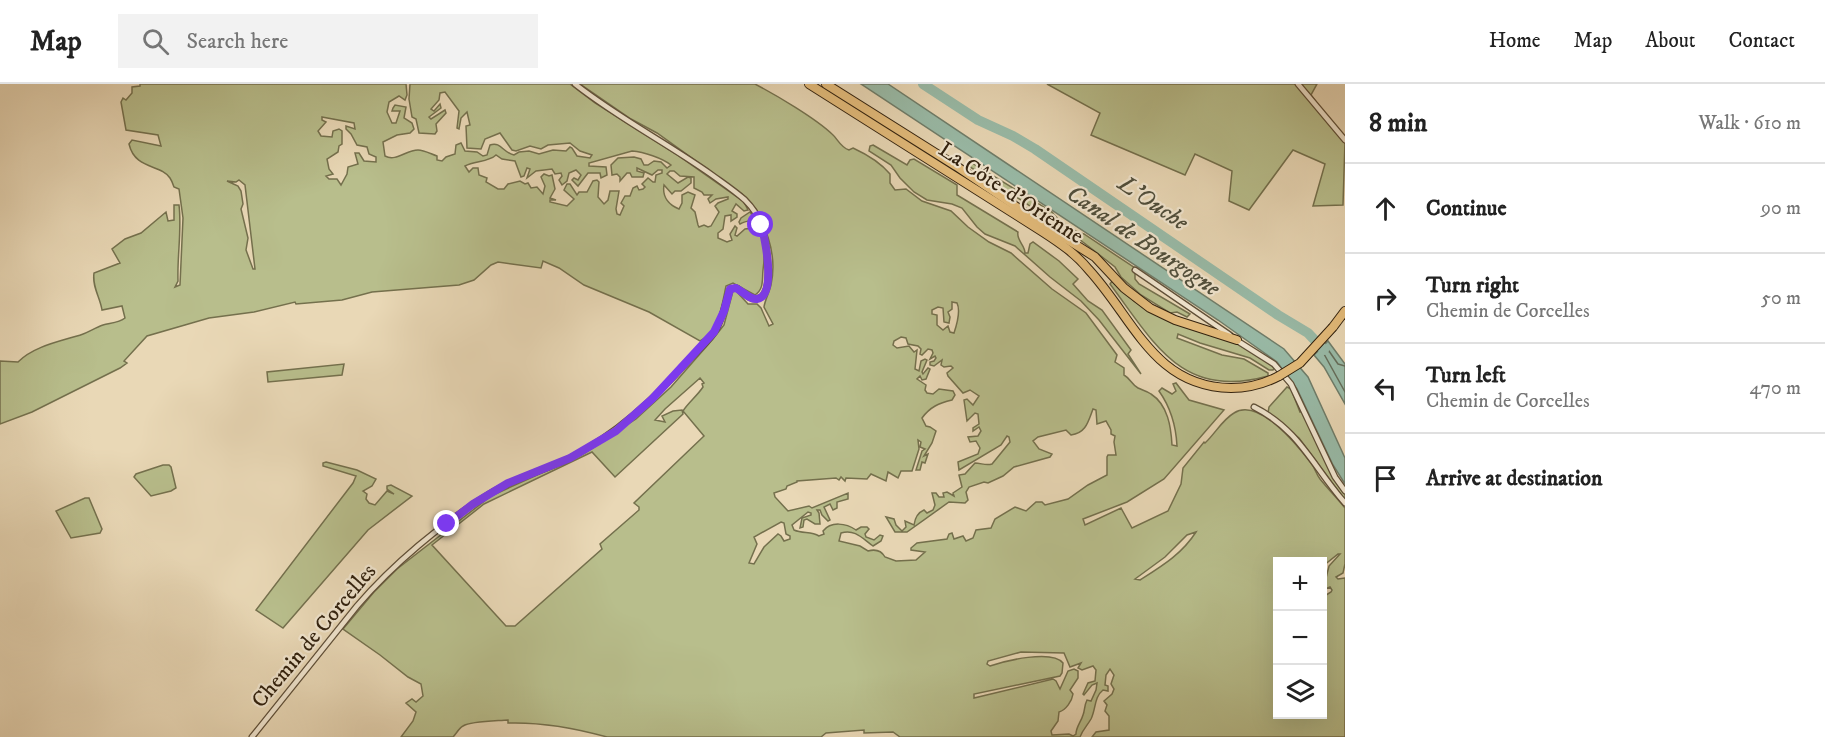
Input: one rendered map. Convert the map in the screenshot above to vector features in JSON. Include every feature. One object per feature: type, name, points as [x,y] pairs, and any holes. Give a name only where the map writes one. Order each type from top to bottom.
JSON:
[{"type":"highway","name":"La Côte-d'Orienne","points":[[809,84],[1071,251],[1093,274],[1146,344],[1169,369],[1201,385],[1217,388],[1254,386],[1280,376],[1300,363],[1345,316]]},
{"type":"highway","name":"La Côte-d'Orienne","points":[[826,84],[1071,245],[1090,263],[1150,342],[1172,364],[1199,380],[1230,388]]},
{"type":"highway","points":[[833,84],[867,110]]},
{"type":"highway","points":[[1033,218],[1087,251],[1130,293],[1150,308],[1175,320],[1237,340]]},
{"type":"highway","name":"La Côte-d'Orienne","points":[[1333,327],[1345,311]]},
{"type":"street","name":"Chemin de Corcelles","points":[[252,737],[365,597],[403,560],[489,494],[508,483],[570,458],[616,431],[652,399],[714,332],[724,311],[730,289],[736,288],[752,298],[759,299],[766,291],[768,253],[765,236],[754,211],[745,200],[703,169],[574,84]]},
{"type":"street","points":[[1298,84],[1345,140]]},
{"type":"street","points":[[1135,270],[1274,364],[1291,384],[1335,477],[1345,491]]},
{"type":"street","points":[[1254,407],[1282,425],[1297,439],[1345,503]]},
{"type":"shaded area","points":[[140,84],[406,84],[405,100],[399,96],[389,102],[387,112],[392,123],[396,123],[400,111],[392,111],[393,108],[395,105],[406,107],[404,118],[412,123],[414,129],[410,133],[397,135],[383,142],[385,156],[393,158],[420,150],[437,156],[437,160],[442,161],[455,154],[456,145],[461,143],[465,151],[477,152],[483,156],[487,155],[490,145],[494,144],[514,155],[529,151],[539,154],[553,150],[566,151],[570,147],[577,156],[590,158],[592,155],[580,151],[570,143],[548,145],[541,149],[530,146],[516,151],[512,150],[500,133],[485,139],[481,149],[467,148],[466,126],[470,125],[467,112],[461,118],[459,129],[457,128],[459,111],[445,92],[440,93],[439,100],[431,109],[434,111],[440,104],[441,108],[429,117],[431,119],[445,110],[446,113],[436,124],[437,131],[435,134],[419,133],[416,119],[412,117],[409,99],[410,84],[570,84],[744,202],[748,210],[744,211],[736,204],[732,211],[737,214],[737,217],[731,221],[731,215],[725,216],[723,229],[718,233],[718,238],[727,242],[732,240],[730,234],[735,226],[737,236],[745,229],[753,228],[754,224],[750,222],[740,224],[739,222],[750,212],[761,232],[764,247],[761,287],[755,295],[733,283],[726,286],[716,325],[700,341],[649,312],[584,285],[559,268],[543,261],[541,268],[498,262],[474,280],[459,285],[372,292],[342,300],[296,304],[295,302],[254,312],[209,318],[147,336],[124,361],[127,363],[120,368],[32,412],[0,424],[0,361],[18,362],[38,349],[125,318],[122,306],[102,310],[94,283],[94,273],[120,263],[112,249],[125,239],[141,233],[166,212],[168,221],[174,220],[174,205],[179,205],[180,224],[178,281],[175,287],[180,285],[183,218],[179,189],[174,187],[171,179],[161,170],[142,162],[132,152],[129,144],[132,140],[161,146],[158,135],[126,130],[121,102],[123,98],[126,100],[132,93],[132,87],[140,86]],"holes":[[[322,117],[354,123],[355,129],[346,126],[346,129],[357,145],[367,147],[369,154],[376,157],[376,162],[364,161],[359,153],[355,153],[358,164],[348,167],[341,185],[337,179],[329,179],[326,176],[333,174],[329,169],[327,159],[338,152],[342,144],[342,131],[339,129],[333,131],[332,137],[321,136],[318,131],[326,122],[322,120]],[[632,151],[653,156],[671,165],[667,168],[661,162],[654,161],[644,165],[641,159],[634,157],[618,158],[611,165],[612,175],[617,174],[620,181],[627,173],[630,173],[632,177],[643,177],[644,173],[637,171],[637,168],[652,175],[662,170],[662,173],[656,175],[655,182],[648,178],[642,184],[645,187],[643,189],[639,190],[637,186],[633,188],[630,196],[625,196],[621,203],[624,206],[620,215],[617,214],[616,209],[619,191],[610,191],[608,200],[604,204],[598,197],[599,182],[597,180],[593,181],[587,192],[579,192],[577,195],[570,184],[567,184],[564,190],[574,199],[567,206],[550,202],[550,200],[556,200],[550,198],[555,189],[552,175],[544,174],[541,177],[545,186],[543,194],[537,187],[531,188],[528,183],[520,181],[508,184],[504,189],[498,189],[486,182],[487,178],[479,175],[478,168],[473,168],[469,172],[465,166],[496,155],[502,159],[515,161],[521,177],[524,176],[527,168],[530,169],[527,178],[536,171],[552,169],[555,174],[561,173],[559,180],[562,185],[567,181],[569,173],[576,170],[581,175],[578,180],[574,178],[572,180],[578,186],[588,173],[600,173],[601,178],[607,175],[606,167],[589,166],[589,163]],[[674,171],[680,176],[694,177],[694,188],[704,195],[712,195],[708,199],[710,203],[716,199],[728,197],[715,206],[719,212],[711,226],[699,227],[695,212],[691,208],[695,195],[688,192],[682,195],[679,209],[669,203],[665,197],[664,185],[672,194],[675,191],[681,191],[691,183],[691,178],[688,177],[678,183],[667,174]],[[239,180],[245,185],[255,269],[253,269],[246,250],[248,238],[241,209],[243,204],[241,191],[238,186],[227,181]]]},
{"type":"shaded area","points":[[580,84],[755,84],[816,121],[846,149],[853,148],[877,162],[890,174],[890,183],[895,190],[906,189],[922,201],[951,211],[989,242],[1011,253],[1052,289],[1086,313],[1117,355],[1115,362],[1124,368],[1124,375],[1136,387],[1157,399],[1165,410],[1172,445],[1177,446],[1175,431],[1170,410],[1159,391],[1162,388],[1172,394],[1176,391],[1173,384],[1176,383],[1189,400],[1224,410],[1164,479],[1127,502],[1083,519],[1085,525],[1121,508],[1132,528],[1168,511],[1181,484],[1183,468],[1204,442],[1234,413],[1244,410],[1255,412],[1266,417],[1288,435],[1305,455],[1320,479],[1345,508],[1345,564],[1343,573],[1336,577],[1345,578],[1345,737],[1092,737],[1096,732],[1109,730],[1109,716],[1105,711],[1107,705],[1104,701],[1114,689],[1111,684],[1114,675],[1110,669],[1106,675],[1105,685],[1108,686],[1108,691],[1103,690],[1098,696],[1091,719],[1080,737],[900,737],[893,732],[864,733],[864,730],[826,733],[821,737],[607,737],[558,726],[508,723],[508,720],[467,724],[460,728],[453,737],[401,737],[413,721],[416,712],[406,703],[412,699],[416,702],[423,696],[421,684],[343,629],[374,592],[397,569],[491,496],[579,456],[636,419],[671,387],[724,325],[733,291],[736,291],[748,304],[757,304],[769,326],[773,324],[764,307],[773,273],[771,249],[764,227],[753,206],[746,197],[657,133],[631,119]],"holes":[[[952,302],[957,303],[959,314],[954,333],[950,332],[948,326],[943,330],[937,325],[937,315],[932,314],[932,310],[938,307],[943,308],[944,322],[949,323],[948,312],[952,309]],[[901,337],[906,338],[908,344],[921,349],[920,354],[922,355],[928,349],[932,350],[930,359],[935,356],[936,358],[930,362],[930,365],[934,366],[942,360],[941,365],[953,368],[947,373],[948,376],[963,393],[970,390],[979,396],[973,405],[967,399],[964,400],[967,421],[975,413],[978,414],[979,424],[973,428],[973,431],[979,427],[981,431],[978,436],[968,437],[970,442],[976,441],[980,448],[978,454],[958,462],[959,470],[1001,445],[1007,436],[1010,442],[992,464],[975,463],[965,474],[959,475],[962,487],[953,493],[954,496],[947,492],[943,493],[944,497],[932,493],[935,505],[933,510],[927,513],[924,510],[920,513],[914,525],[905,521],[906,527],[902,531],[894,519],[886,517],[895,532],[907,532],[949,502],[965,503],[968,500],[966,492],[969,487],[984,482],[988,483],[1003,476],[1014,467],[1050,457],[1052,454],[1039,449],[1033,441],[1038,437],[1066,430],[1071,435],[1080,432],[1086,426],[1093,409],[1096,410],[1097,424],[1106,421],[1111,434],[1115,436],[1116,455],[1107,457],[1107,475],[1068,499],[1045,505],[1042,502],[1036,502],[1026,511],[1015,507],[995,519],[991,528],[976,530],[973,538],[966,541],[963,536],[954,539],[952,533],[947,539],[917,543],[911,550],[925,552],[916,560],[896,561],[885,557],[878,551],[868,551],[860,546],[839,541],[841,533],[846,532],[858,535],[873,546],[881,541],[883,536],[880,535],[874,540],[866,537],[865,534],[869,529],[867,527],[856,530],[834,524],[826,528],[823,531],[824,534],[819,536],[794,530],[792,525],[808,512],[811,515],[802,518],[800,528],[807,519],[820,524],[817,510],[820,510],[828,521],[830,520],[824,507],[830,504],[833,510],[837,508],[837,502],[848,499],[848,493],[812,508],[809,506],[788,511],[774,493],[786,489],[787,486],[797,481],[836,478],[839,480],[841,477],[845,481],[846,478],[867,479],[871,474],[886,481],[888,472],[898,478],[901,471],[912,471],[919,449],[918,440],[921,442],[920,447],[925,449],[922,451],[916,470],[920,470],[922,462],[925,463],[928,454],[924,456],[936,431],[926,426],[922,418],[932,408],[952,400],[955,395],[953,391],[939,389],[933,394],[927,393],[926,385],[917,379],[920,376],[922,380],[926,379],[930,369],[928,368],[923,374],[922,372],[927,360],[921,361],[919,371],[915,369],[917,350],[914,352],[909,346],[897,348],[893,345],[894,341]],[[700,378],[704,383],[703,387],[683,411],[704,436],[634,503],[639,510],[600,544],[602,549],[515,626],[506,626],[432,545],[484,504],[592,452],[615,477],[683,414],[682,410],[673,411],[662,416],[665,422],[655,420]],[[781,522],[784,523],[786,534],[790,536],[790,539],[784,541],[778,534],[764,547],[754,564],[749,563],[757,544],[754,537]],[[1196,532],[1171,559],[1140,580],[1135,579],[1165,557],[1187,535]],[[1021,652],[1064,653],[1070,667],[1081,663],[1078,668],[1082,670],[1093,666],[1096,670],[1095,681],[1088,683],[1083,694],[1097,683],[1096,690],[1091,701],[1087,700],[1085,704],[1076,734],[1073,736],[1069,734],[1052,735],[1051,731],[1058,721],[1059,712],[1071,699],[1073,694],[1070,690],[1078,678],[1078,671],[1074,669],[1068,671],[1060,689],[1053,679],[974,698],[974,694],[1060,676],[1063,663],[1057,659],[1039,656],[990,666],[987,664],[988,661]]]},
{"type":"shaded area","points":[[1047,84],[1317,84],[1311,95],[1345,141],[1343,205],[1313,206],[1325,164],[1293,150],[1249,210],[1229,201],[1232,171],[1195,154],[1185,175],[1091,135],[1100,113]]},
{"type":"shaded area","points":[[873,145],[907,165],[910,160],[914,159],[957,185],[957,195],[1018,232],[1018,238],[1025,253],[1028,253],[1030,244],[1033,242],[1059,261],[1078,279],[1073,284],[1088,301],[1102,310],[1131,350],[1128,354],[1141,374],[1099,320],[1081,301],[1015,246],[985,234],[962,208],[927,200],[914,192],[891,165],[869,151],[870,146]]},
{"type":"shaded area","points":[[969,161],[1052,212],[1066,225],[1084,234],[1135,268],[1135,279],[1139,284],[1190,314],[1187,317],[1177,312],[1170,313],[1141,295],[1121,277],[1115,267],[1070,232],[967,165]]},
{"type":"shaded area","points":[[1113,280],[1134,301],[1152,313],[1234,342],[1264,359],[1274,368],[1273,370],[1269,370],[1250,358],[1178,334],[1177,338],[1222,355],[1244,359],[1268,373],[1268,376],[1238,381],[1213,380],[1192,373],[1157,346],[1110,284]]},
{"type":"shaded area","points":[[344,364],[342,375],[268,382],[267,372]]},
{"type":"shaded area","points":[[1287,387],[1291,389],[1300,412],[1303,411],[1335,479],[1345,494],[1345,500],[1299,438],[1268,413],[1269,407]]},
{"type":"shaded area","points":[[326,462],[357,470],[376,479],[372,486],[363,491],[367,494],[366,499],[369,503],[375,505],[387,491],[394,494],[387,489],[387,486],[391,485],[412,496],[368,530],[283,628],[256,610],[356,476],[323,466]]},
{"type":"shaded area","points":[[163,465],[171,467],[176,488],[151,496],[134,477],[136,474]]},
{"type":"shaded area","points":[[89,498],[102,529],[100,533],[71,538],[56,511]]},
{"type":"water","points":[[861,84],[888,84],[1284,349],[1308,377],[1345,458],[1345,484],[1333,465],[1297,389],[1277,362],[1218,320]]},
{"type":"water","points":[[1328,341],[1345,364],[1345,404],[1324,367],[1314,355]]},
{"type":"waterway","name":"L'Ouche","points":[[923,84],[978,120],[1035,149],[1278,315],[1308,333],[1324,350]]},
{"type":"route","points":[[447,524],[473,504],[508,483],[570,458],[616,431],[671,380],[714,332],[721,320],[730,289],[736,288],[752,298],[759,299],[766,291],[768,280],[767,246],[761,225]]},
{"type":"water label","name":"Canal de Bourgogne","points":[[1143,241]]}]
